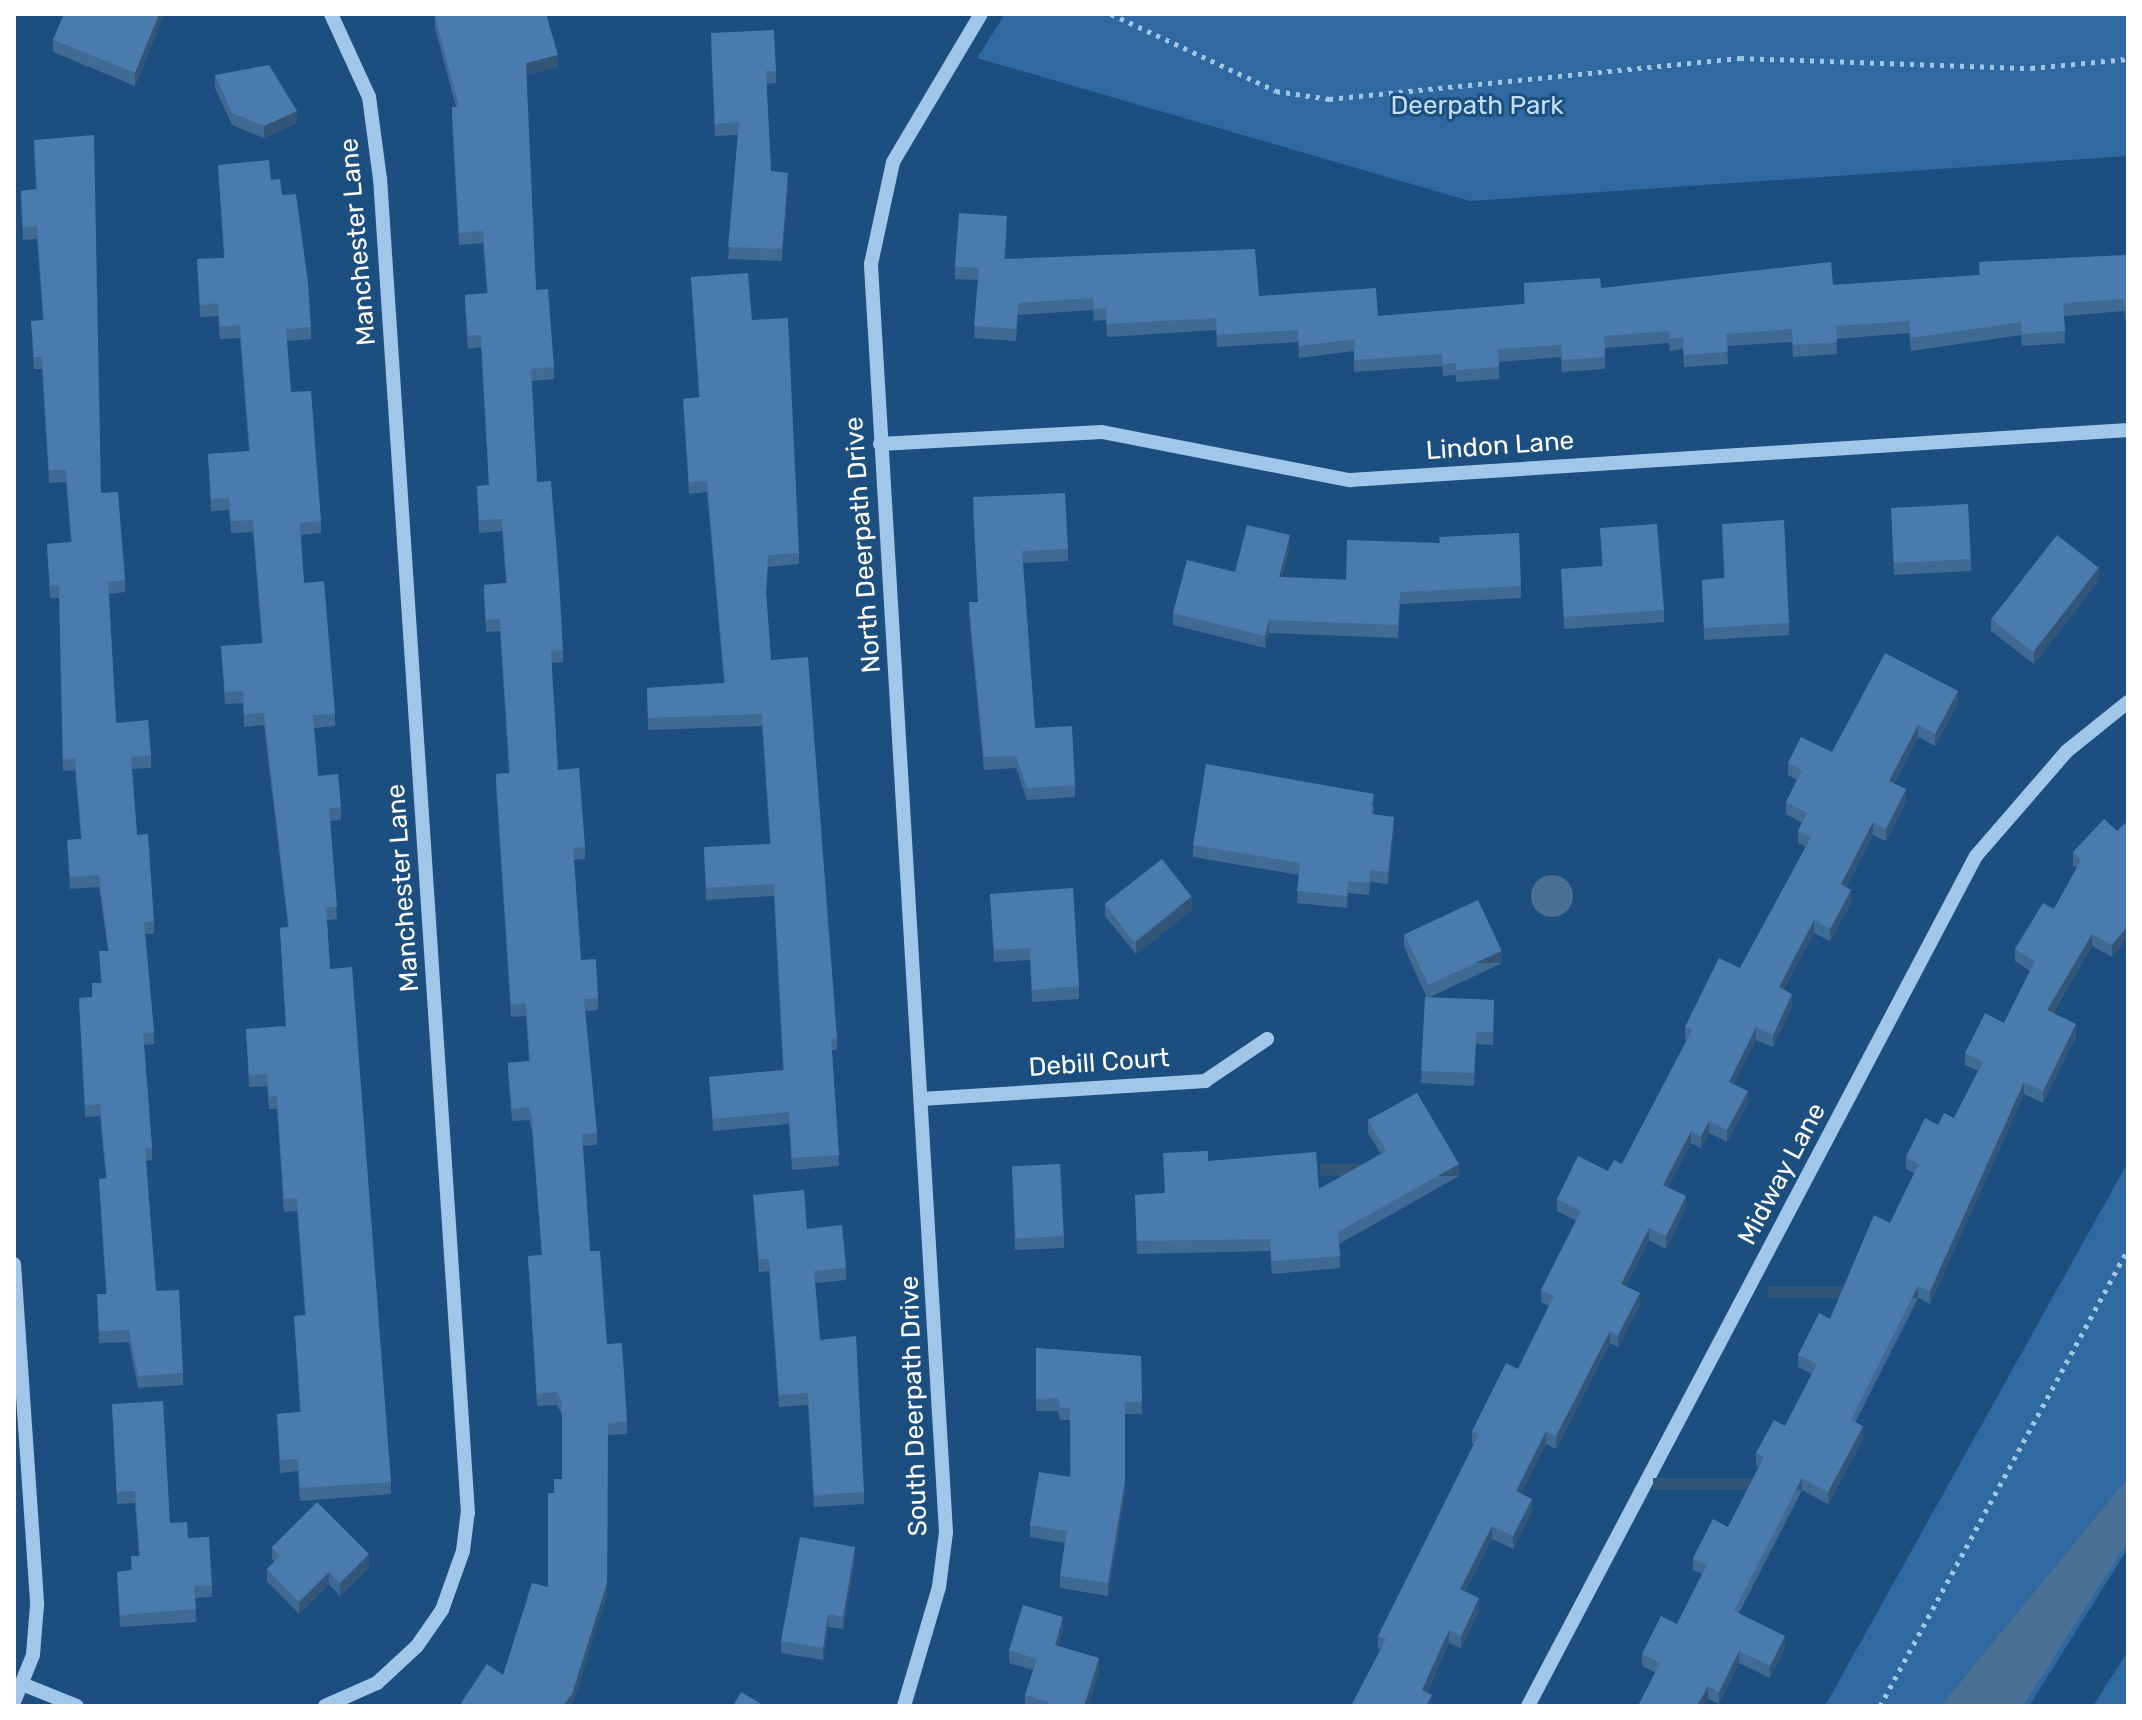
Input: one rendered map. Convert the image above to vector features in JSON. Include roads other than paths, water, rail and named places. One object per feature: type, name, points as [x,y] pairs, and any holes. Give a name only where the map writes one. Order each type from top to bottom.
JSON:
[{"type":"street","name":"Manchester Lane","points":[[325,1706],[377,1683],[417,1646],[442,1610],[463,1551],[468,1513],[380,179],[369,97],[331,14]]},
{"type":"street","name":"North Deerpath Drive","points":[[921,1099],[871,264],[876,218],[893,162],[925,98],[981,14]]},
{"type":"street","name":"Lindon Lane","points":[[880,444],[1102,432],[1350,480],[2128,430]]},
{"type":"street","name":"Midway Lane","points":[[1528,1706],[1976,856],[2067,751],[2128,702]]},
{"type":"street","name":"Debill Court","points":[[921,1099],[1205,1081],[1267,1039]]},
{"type":"street","name":"South Deerpath Drive","points":[[904,1706],[929,1629],[946,1532],[921,1099]]},
{"type":"street","points":[[14,1264],[37,1605],[22,1684],[14,1702]]},
{"type":"street","points":[[22,1684],[77,1706]]},
{"type":"park label","name":"Deerpath Park","points":[[1477,106]]}]
